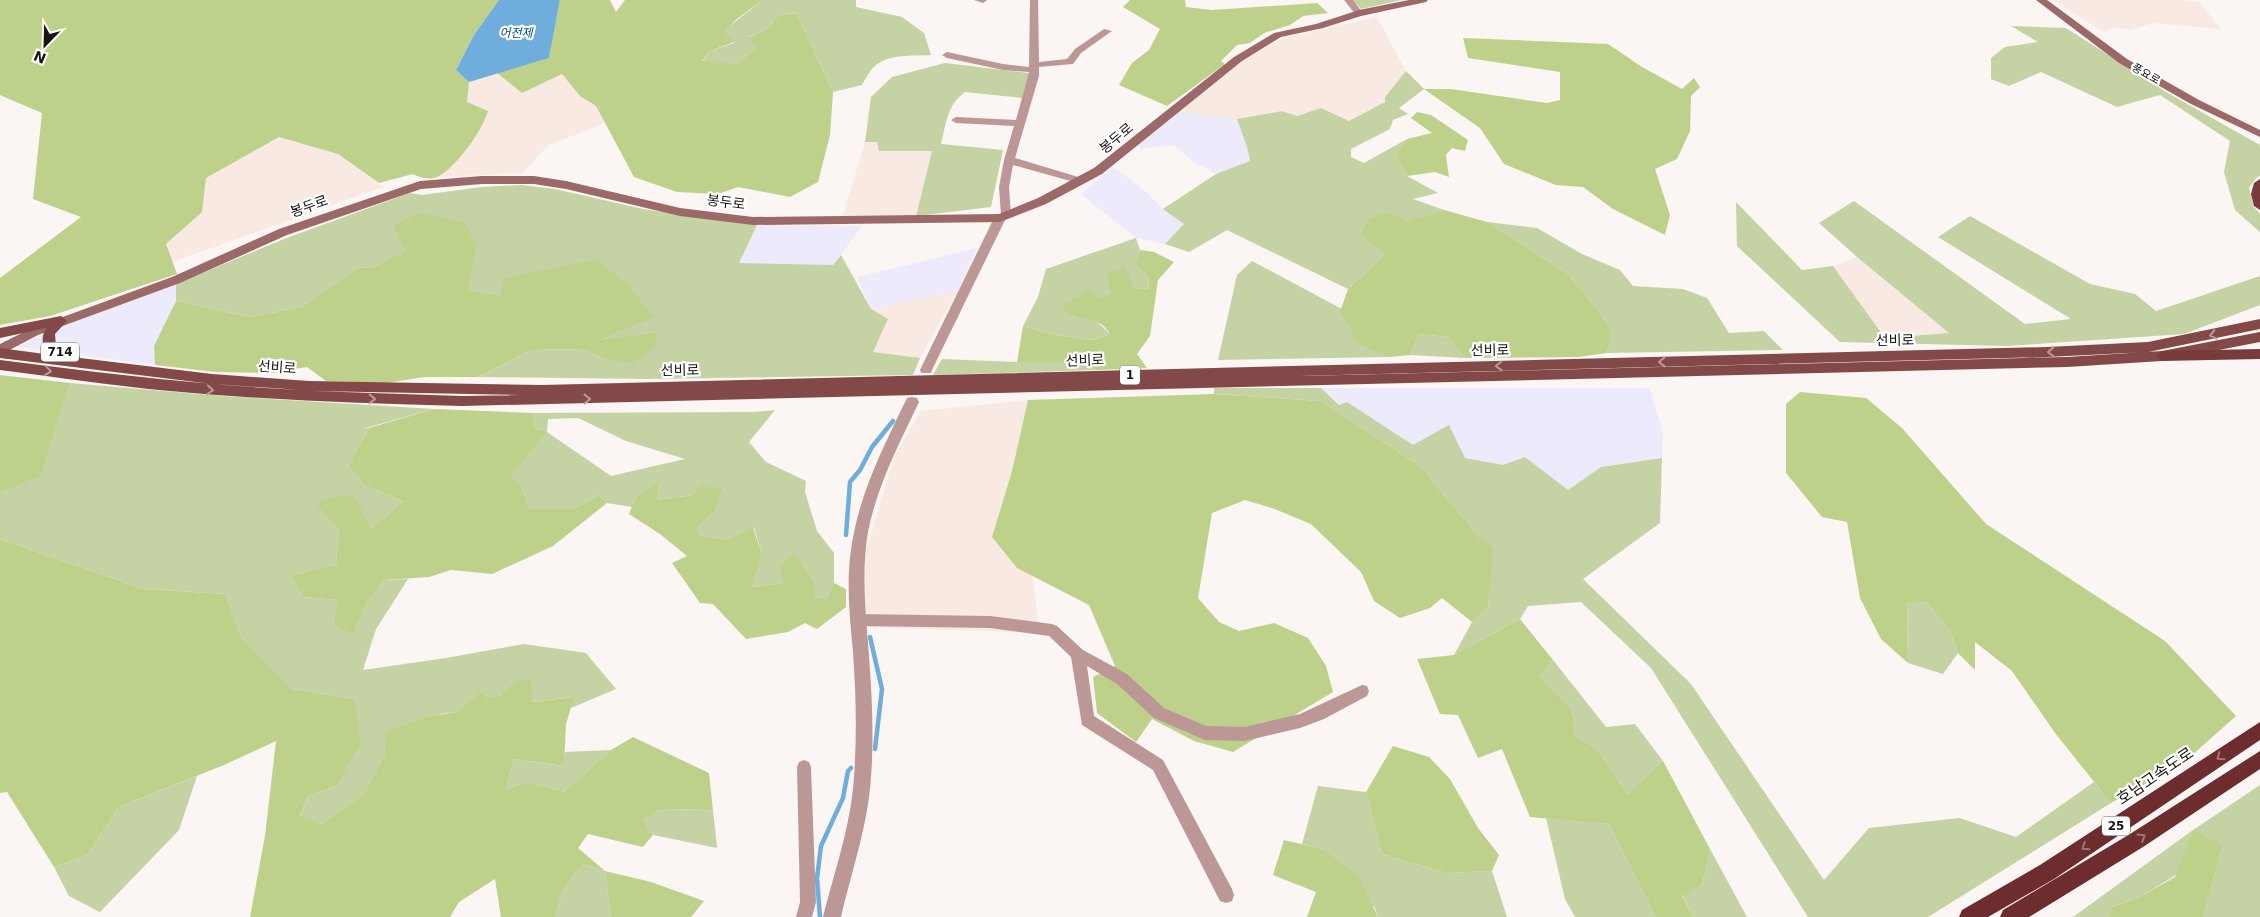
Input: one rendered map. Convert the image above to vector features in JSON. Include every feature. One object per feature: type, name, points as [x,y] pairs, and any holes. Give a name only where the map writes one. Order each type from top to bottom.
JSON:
[{"type":"highway","points":[[2260,184],[2257,197],[2260,206]]},
{"type":"highway","points":[[2162,356],[2260,354]]},
{"type":"highway","name":"호남고속도로","points":[[1969,917],[2047,872],[2260,730]]},
{"type":"highway","name":"25","points":[[2010,917],[2061,888],[2184,811],[2260,759]]},
{"type":"main road","name":"봉두로","points":[[0,351],[61,321],[176,280],[283,232],[420,185],[490,180],[534,180],[566,185],[680,212],[753,221],[1003,216],[1042,201],[1098,171],[1238,58],[1278,36],[1320,26],[1359,13],[1423,0]]},
{"type":"main road","name":"풍요로","points":[[2041,0],[2123,61],[2195,102],[2260,134]]},
{"type":"main road","name":"714","points":[[0,333],[61,321]]},
{"type":"main road","name":"714","points":[[61,321],[48,334],[47,341],[51,348],[100,366]]},
{"type":"main road","name":"선비로","points":[[0,351],[100,366],[212,379],[309,386],[542,390],[2047,352],[2148,347],[2260,324]]},
{"type":"main road","name":"선비로","points":[[0,365],[168,386],[252,393],[340,398],[462,401],[2067,362],[2162,356],[2260,337]]},
{"type":"street","points":[[978,0],[983,0]]},
{"type":"street","points":[[926,370],[1003,216],[1004,187],[1009,160],[1034,67],[1034,0]]},
{"type":"street","points":[[1348,0],[1359,13]]},
{"type":"street","points":[[947,55],[1003,68],[1034,67],[1070,62],[1078,51],[1108,31]]},
{"type":"street","points":[[956,120],[1020,123]]},
{"type":"street","points":[[1009,160],[1082,181]]},
{"type":"street","points":[[832,917],[851,848],[860,803],[864,752],[864,700],[855,573],[861,530],[875,484],[912,402]]},
{"type":"street","points":[[858,620],[990,622],[1052,630],[1078,654],[1122,679],[1160,713],[1205,733],[1244,734],[1300,721],[1319,714],[1362,691]]},
{"type":"street","points":[[1078,654],[1087,720],[1158,765],[1226,895]]},
{"type":"street","points":[[804,767],[808,902],[804,917]]},
{"type":"shaded area","points":[[2053,0],[2181,0],[2199,2],[2221,29],[2153,23],[2130,30],[2116,27],[2104,32]]},
{"type":"shaded area","points":[[1377,17],[1406,71],[1385,97],[1385,102],[1349,121],[1321,108],[1297,116],[1282,111],[1237,119],[1177,111],[1241,61],[1284,38]]},
{"type":"shaded area","points":[[497,73],[522,93],[562,73],[580,96],[596,106],[605,123],[549,145],[522,173],[438,177],[454,163],[467,102],[469,82]]},
{"type":"shaded area","points":[[1177,111],[1237,119],[1250,161],[1216,174],[1194,162],[1174,145],[1140,149],[1139,144]]},
{"type":"shaded area","points":[[279,137],[338,154],[383,187],[172,262],[165,244],[202,212],[206,178]]},
{"type":"shaded area","points":[[865,142],[877,142],[880,151],[932,151],[916,216],[843,215]]},
{"type":"shaded area","points":[[1113,167],[1184,224],[1165,244],[1136,238],[1081,194]]},
{"type":"shaded area","points":[[757,225],[862,226],[833,265],[739,263]]},
{"type":"shaded area","points":[[977,248],[958,290],[871,309],[857,277]]},
{"type":"shaded area","points":[[1857,257],[1949,333],[1885,338],[1833,266]]},
{"type":"shaded area","points":[[176,284],[176,301],[154,346],[155,365],[18,347],[76,319]]},
{"type":"shaded area","points":[[958,290],[920,358],[873,352],[871,309]]},
{"type":"shaded area","points":[[1321,388],[1650,388],[1663,434],[1662,458],[1601,467],[1568,490],[1525,457],[1503,465],[1413,445],[1347,402],[1340,405]]},
{"type":"shaded area","points":[[1028,400],[1012,471],[992,537],[1017,568],[1032,575],[1040,633],[866,627],[865,555],[894,457],[921,411]]},
{"type":"green space","points":[[0,0],[499,0],[474,35],[456,70],[469,82],[467,102],[488,111],[480,128],[461,156],[446,171],[439,176],[429,179],[413,174],[379,183],[338,154],[279,137],[206,178],[202,212],[166,244],[177,274],[50,316],[0,325],[0,278],[81,217],[33,199],[42,113],[0,95]]},
{"type":"green space","points":[[560,0],[610,0],[616,12],[625,0],[763,0],[724,31],[734,42],[710,51],[702,61],[737,64],[756,48],[748,38],[768,28],[778,16],[796,13],[833,92],[830,135],[818,182],[790,197],[738,187],[718,194],[677,192],[634,177],[596,106],[580,96],[562,74],[522,93],[497,73],[549,58]]},
{"type":"green space","points":[[763,0],[856,0],[856,7],[902,17],[924,33],[931,55],[905,56],[885,60],[874,67],[862,85],[833,92],[796,13],[778,16],[768,28],[749,37],[756,48],[737,64],[702,62],[710,51],[734,43],[723,31]]},
{"type":"green space","points":[[1130,0],[1185,0],[1186,7],[1212,10],[1317,3],[1328,13],[1303,16],[1290,25],[1264,33],[1250,43],[1237,45],[1221,61],[1225,64],[1167,106],[1119,85],[1132,63],[1149,50],[1160,29],[1123,7]]},
{"type":"green space","points":[[1353,0],[1402,0],[1361,9]]},
{"type":"green space","points":[[2011,26],[2066,28],[2166,92],[2260,145],[2260,176],[2257,177],[2249,188],[2254,207],[2260,214],[2260,232],[2235,210],[2224,172],[2230,141],[2160,95],[2117,107],[2041,72],[2009,86],[1991,79],[1991,58],[2005,47],[2038,42]]},
{"type":"green space","points":[[1463,38],[1608,44],[1642,67],[1682,89],[1694,78],[1700,87],[1691,96],[1690,131],[1677,159],[1655,169],[1670,215],[1665,235],[1613,209],[1583,187],[1556,185],[1504,164],[1480,128],[1424,89],[1451,89],[1547,103],[1560,100],[1560,72],[1468,58]]},
{"type":"green space","points":[[945,63],[1029,73],[1022,98],[965,92],[954,103],[946,122],[941,144],[1003,150],[991,207],[916,216],[932,151],[879,151],[877,142],[865,142],[871,97],[892,77]]},
{"type":"green space","points":[[1406,71],[1424,89],[1399,108],[1408,114],[1393,120],[1390,129],[1351,149],[1351,157],[1364,163],[1407,139],[1396,154],[1407,176],[1438,193],[1413,199],[1444,210],[1409,223],[1388,212],[1385,254],[1348,289],[1227,230],[1189,252],[1165,244],[1184,224],[1163,209],[1216,174],[1250,161],[1237,119],[1282,111],[1297,116],[1321,108],[1349,121],[1385,102],[1385,97]]},
{"type":"green space","points":[[1417,112],[1431,115],[1468,140],[1465,151],[1452,148],[1446,155],[1449,177],[1435,172],[1407,176],[1396,154],[1407,139],[1432,133],[1411,118]]},
{"type":"green space","points":[[521,185],[555,189],[643,209],[757,225],[739,263],[833,265],[841,255],[871,309],[888,319],[873,352],[920,358],[913,375],[647,379],[478,377],[531,350],[582,349],[603,358],[656,332],[599,341],[653,317],[469,290],[477,247],[406,250],[374,267],[357,268],[302,307],[250,317],[176,301],[176,284],[284,239],[410,193],[422,195],[481,187]]},
{"type":"green space","points":[[1854,201],[2025,324],[2071,319],[1938,237],[1970,216],[2090,284],[2135,294],[2156,311],[2260,276],[2260,305],[2184,334],[2007,346],[1840,342],[1737,246],[1736,202],[1802,270],[1833,266],[1885,338],[1949,333],[1819,223]]},
{"type":"green space","points":[[1444,210],[1487,222],[1567,273],[1597,309],[1612,332],[1607,353],[1578,357],[1465,358],[1448,337],[1418,334],[1411,355],[1389,357],[1360,344],[1340,312],[1348,289],[1385,254],[1361,235],[1369,218],[1388,212],[1409,222]]},
{"type":"green space","points":[[420,213],[464,222],[477,247],[469,290],[500,296],[505,278],[596,260],[627,284],[654,317],[601,340],[656,332],[656,347],[632,363],[603,358],[582,349],[531,350],[478,377],[424,377],[386,383],[326,381],[307,367],[272,373],[216,372],[155,365],[154,346],[176,301],[250,317],[302,307],[357,268],[374,267],[406,250],[393,226]]},
{"type":"green space","points":[[1487,222],[1537,228],[1582,254],[1620,270],[1633,286],[1683,289],[1707,298],[1729,333],[1764,331],[1783,350],[1607,353],[1612,332],[1597,309],[1567,273]]},
{"type":"green space","points":[[1136,238],[1140,250],[1135,265],[1148,276],[1149,289],[1134,288],[1124,267],[1111,293],[1068,316],[1093,318],[1110,334],[1094,340],[1054,335],[1023,326],[1038,297],[1046,269]]},
{"type":"green space","points":[[1140,250],[1154,252],[1174,262],[1158,280],[1150,336],[1137,354],[1147,368],[1096,370],[1085,362],[1017,362],[1023,326],[1054,335],[1094,340],[1110,334],[1097,322],[1087,318],[1068,316],[1063,305],[1088,291],[1100,298],[1111,293],[1108,273],[1125,267],[1134,288],[1149,289],[1148,276],[1135,265]]},
{"type":"green space","points":[[1252,261],[1342,309],[1360,343],[1389,357],[1218,360],[1237,275]]},
{"type":"green space","points":[[1418,334],[1448,337],[1465,358],[1411,355]]},
{"type":"green space","points":[[942,359],[1085,362],[1096,370],[933,375]]},
{"type":"green space","points":[[0,375],[70,383],[41,475],[0,493]]},
{"type":"green space","points":[[70,383],[222,396],[434,409],[362,429],[369,428],[348,466],[364,485],[403,501],[371,529],[339,530],[336,564],[291,576],[303,597],[339,600],[353,634],[368,601],[384,580],[408,579],[376,629],[363,670],[524,644],[586,653],[616,689],[571,708],[573,697],[532,702],[502,695],[488,698],[481,691],[456,712],[440,714],[385,754],[364,794],[321,824],[300,817],[308,796],[336,786],[354,699],[292,689],[241,637],[226,594],[143,589],[0,539],[0,493],[41,474]]},
{"type":"green space","points":[[1214,388],[1321,388],[1339,405],[1347,402],[1413,445],[1449,425],[1465,458],[1503,465],[1525,457],[1568,490],[1601,467],[1662,458],[1660,523],[1583,579],[1691,684],[1824,880],[1869,828],[1960,818],[2016,837],[2094,782],[2111,803],[1928,917],[1808,917],[1651,668],[1581,602],[1528,606],[1520,619],[1454,655],[1472,622],[1488,608],[1492,548],[1479,537],[1419,465],[1321,401],[1214,394]]},
{"type":"green space","points":[[1800,392],[1866,398],[1902,428],[1986,524],[2165,641],[2236,716],[2182,764],[2111,803],[2055,733],[2012,671],[1975,642],[1975,670],[1958,653],[1950,630],[1926,602],[1907,602],[1908,663],[1881,639],[1860,598],[1847,522],[1822,517],[1786,473],[1786,404]]},
{"type":"green space","points":[[1214,394],[1321,401],[1419,465],[1479,537],[1493,548],[1488,608],[1472,622],[1442,598],[1430,608],[1400,618],[1374,601],[1361,572],[1311,524],[1272,508],[1245,500],[1212,513],[1198,598],[1219,622],[1239,631],[1274,623],[1308,638],[1326,666],[1333,692],[1233,752],[1194,741],[1152,719],[1136,742],[1097,713],[1093,677],[1115,666],[1089,605],[1017,568],[992,537],[1012,471],[1028,400]]},
{"type":"green space","points":[[434,409],[533,413],[535,428],[547,432],[510,477],[521,487],[530,509],[574,509],[599,495],[607,503],[553,546],[492,574],[451,570],[429,577],[384,580],[368,601],[353,634],[334,624],[338,600],[303,597],[291,576],[336,564],[339,530],[318,505],[321,500],[344,496],[355,498],[371,529],[403,501],[364,485],[348,466],[369,428]]},
{"type":"green space","points":[[775,410],[749,442],[766,462],[806,481],[805,492],[817,531],[834,553],[834,583],[826,599],[812,599],[784,583],[752,587],[762,555],[754,527],[727,540],[699,535],[697,527],[716,510],[723,488],[693,495],[657,500],[660,482],[636,497],[632,507],[607,503],[599,495],[574,509],[530,509],[521,487],[509,477],[547,432],[535,428],[533,413],[755,412]],"holes":[[[578,418],[626,441],[685,459],[611,476],[547,432],[548,419]]]},
{"type":"green space","points":[[660,481],[657,500],[693,495],[701,486],[723,488],[716,510],[697,527],[699,535],[727,540],[753,527],[762,555],[752,587],[784,583],[780,565],[794,553],[816,587],[812,599],[826,599],[834,583],[846,589],[846,607],[817,629],[805,623],[788,632],[746,639],[713,604],[700,603],[672,563],[687,556],[660,534],[629,514],[636,497]]},
{"type":"green space","points":[[0,539],[143,589],[226,594],[241,637],[292,689],[354,699],[361,743],[336,786],[308,796],[300,816],[321,824],[364,794],[385,754],[387,732],[427,717],[456,712],[481,691],[488,698],[502,695],[516,681],[531,680],[532,702],[574,697],[566,724],[564,766],[514,759],[506,789],[528,782],[564,792],[611,750],[633,737],[709,773],[713,810],[661,809],[643,820],[653,835],[643,847],[588,834],[578,848],[605,871],[583,864],[562,892],[555,917],[501,917],[495,879],[459,902],[450,917],[250,917],[265,836],[276,741],[224,765],[119,807],[87,855],[54,867],[7,792],[0,793]]},
{"type":"green space","points":[[1907,601],[1926,602],[1950,630],[1958,653],[1943,674],[1908,663]]},
{"type":"green space","points":[[1520,619],[1553,660],[1540,676],[1572,710],[1575,736],[1596,748],[1627,794],[1663,761],[1710,849],[1702,885],[1682,895],[1693,917],[1656,917],[1609,824],[1530,817],[1502,749],[1478,758],[1458,715],[1440,714],[1417,659],[1454,655]]},
{"type":"green space","points":[[1553,660],[1606,727],[1635,724],[1663,761],[1627,794],[1596,748],[1575,736],[1572,710],[1540,676]]},
{"type":"green space","points":[[1393,746],[1429,757],[1450,779],[1478,828],[1499,855],[1492,871],[1446,873],[1382,854],[1366,792]]},
{"type":"green space","points":[[611,750],[564,792],[528,782],[506,789],[514,759],[563,766],[565,752]]},
{"type":"green space","points":[[197,776],[179,830],[100,912],[69,896],[54,867],[87,855],[119,807]]},
{"type":"green space","points":[[2260,785],[2260,917],[2203,917],[2223,846],[2140,897],[2112,907],[2108,917],[2073,917],[2193,830]]},
{"type":"green space","points":[[1318,786],[1366,792],[1382,854],[1446,873],[1492,871],[1507,917],[1378,917],[1375,908],[1322,849],[1302,844]]},
{"type":"green space","points":[[661,809],[713,810],[717,848],[653,835],[643,820]]},
{"type":"green space","points":[[1546,818],[1609,824],[1656,917],[1575,917],[1565,899]]},
{"type":"green space","points":[[2193,830],[2223,846],[2203,917],[2108,917],[2112,907],[2140,897],[2175,877]]},
{"type":"green space","points":[[1284,840],[1322,849],[1360,878],[1378,917],[1307,917],[1316,892],[1273,875]]},
{"type":"green space","points":[[1710,849],[1747,917],[1693,917],[1682,894],[1702,885]]},
{"type":"green space","points":[[583,864],[605,871],[611,917],[555,917],[562,892]]},
{"type":"green space","points":[[605,871],[651,882],[704,901],[691,917],[611,917]]},
{"type":"water","name":"어전제","points":[[499,0],[560,0],[549,58],[469,82],[456,70],[474,35]]},
{"type":"waterway","points":[[846,535],[850,482],[860,470],[872,447],[893,421]]},
{"type":"waterway","points":[[870,637],[882,689],[875,749]]},
{"type":"waterway","points":[[820,917],[817,878],[821,846],[843,798],[848,771],[851,768]]}]
